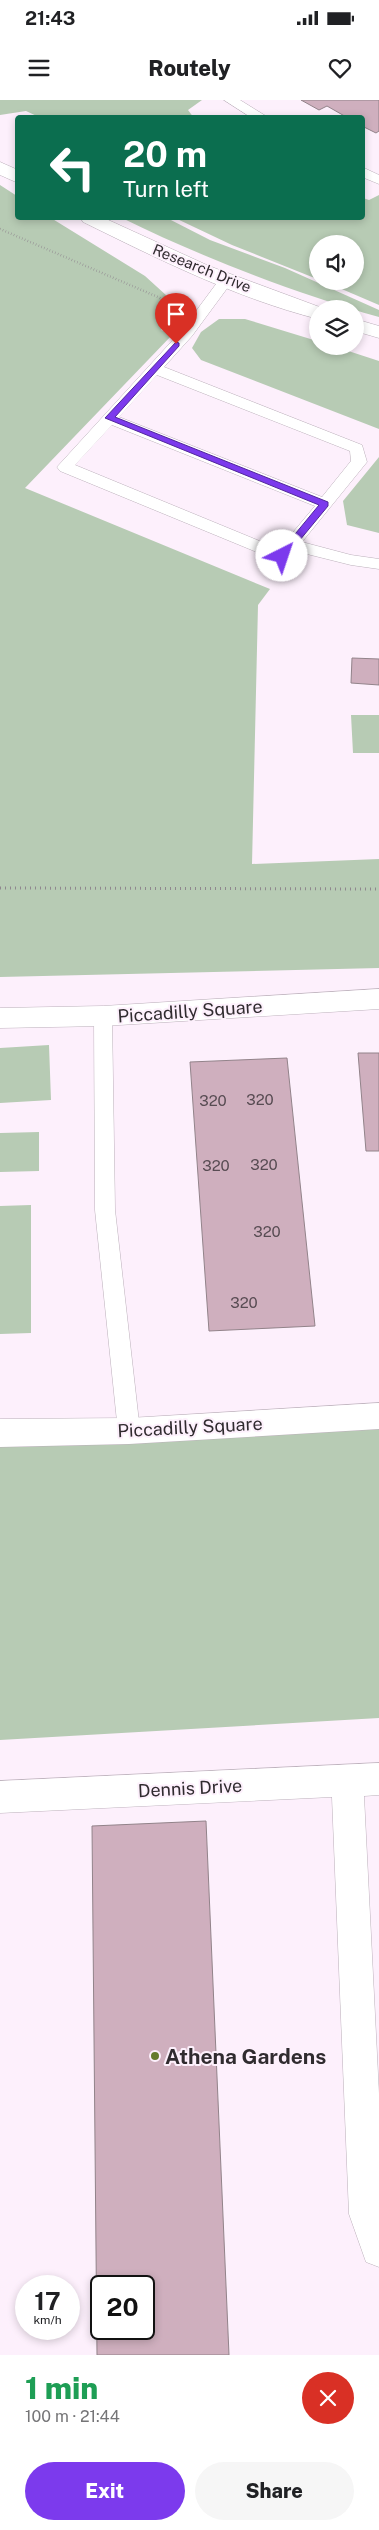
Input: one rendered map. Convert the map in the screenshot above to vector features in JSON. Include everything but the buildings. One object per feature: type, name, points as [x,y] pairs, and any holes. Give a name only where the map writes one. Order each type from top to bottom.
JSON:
[{"type":"street","points":[[0,167],[15,176]]},
{"type":"street","name":"Research Drive","points":[[94,220],[227,280],[309,310]]},
{"type":"street","points":[[364,328],[379,332]]},
{"type":"street","name":"Piccadilly Square","points":[[0,1018],[103,1016],[379,1000]]},
{"type":"street","name":"Piccadilly Square","points":[[0,1433],[129,1431],[379,1416]]},
{"type":"street","points":[[363,1780],[366,2214],[379,2250]]},
{"type":"street","name":"Dennis Drive","points":[[0,1797],[363,1780]]},
{"type":"lane","points":[[230,100],[258,115]]},
{"type":"lane","points":[[365,173],[379,180]]},
{"type":"lane","points":[[154,368],[357,448],[358,462],[282,556],[64,467],[154,368],[187,333],[227,280]]},
{"type":"lane","points":[[109,418],[325,504]]},
{"type":"lane","points":[[291,545],[351,560],[379,564]]},
{"type":"lane","points":[[103,1016],[105,1210],[129,1431]]},
{"type":"path","points":[[0,229],[200,314]]},
{"type":"path","points":[[0,888],[379,889]]},
{"type":"green space","points":[[0,100],[202,100],[188,110],[192,115],[35,115],[26,111],[0,115]]},
{"type":"green space","points":[[0,185],[15,195],[15,220],[54,220],[145,276],[178,306],[161,330],[173,334],[25,488],[270,589],[258,605],[252,864],[379,859],[379,968],[0,977]]},
{"type":"green space","points":[[379,195],[379,305],[344,290],[364,290],[364,235],[309,235],[309,276],[232,245],[179,220],[365,220],[365,199],[369,200]]},
{"type":"green space","points":[[126,220],[171,220],[210,240],[309,279],[309,290],[334,290],[357,300],[325,300],[184,247]]},
{"type":"green space","points":[[364,303],[379,310],[379,317],[364,312]]},
{"type":"green space","points":[[219,319],[245,319],[309,339],[309,355],[361,355],[379,361],[379,429],[201,360],[192,348],[201,332]]},
{"type":"green space","points":[[379,457],[379,533],[347,525],[343,501]]},
{"type":"green space","points":[[351,715],[379,715],[379,753],[353,753]]},
{"type":"green space","points":[[49,1045],[51,1100],[0,1103],[0,1048]]},
{"type":"green space","points":[[39,1132],[39,1171],[0,1172],[0,1133]]},
{"type":"green space","points":[[31,1205],[31,1333],[0,1334],[0,1206]]},
{"type":"green space","points":[[379,1418],[379,1718],[0,1740],[0,1428]]},
{"type":"place","name":"Athena Gardens","points":[[155,2056]]},
{"type":"route","points":[[176,344],[109,418],[325,504],[282,556]]}]
